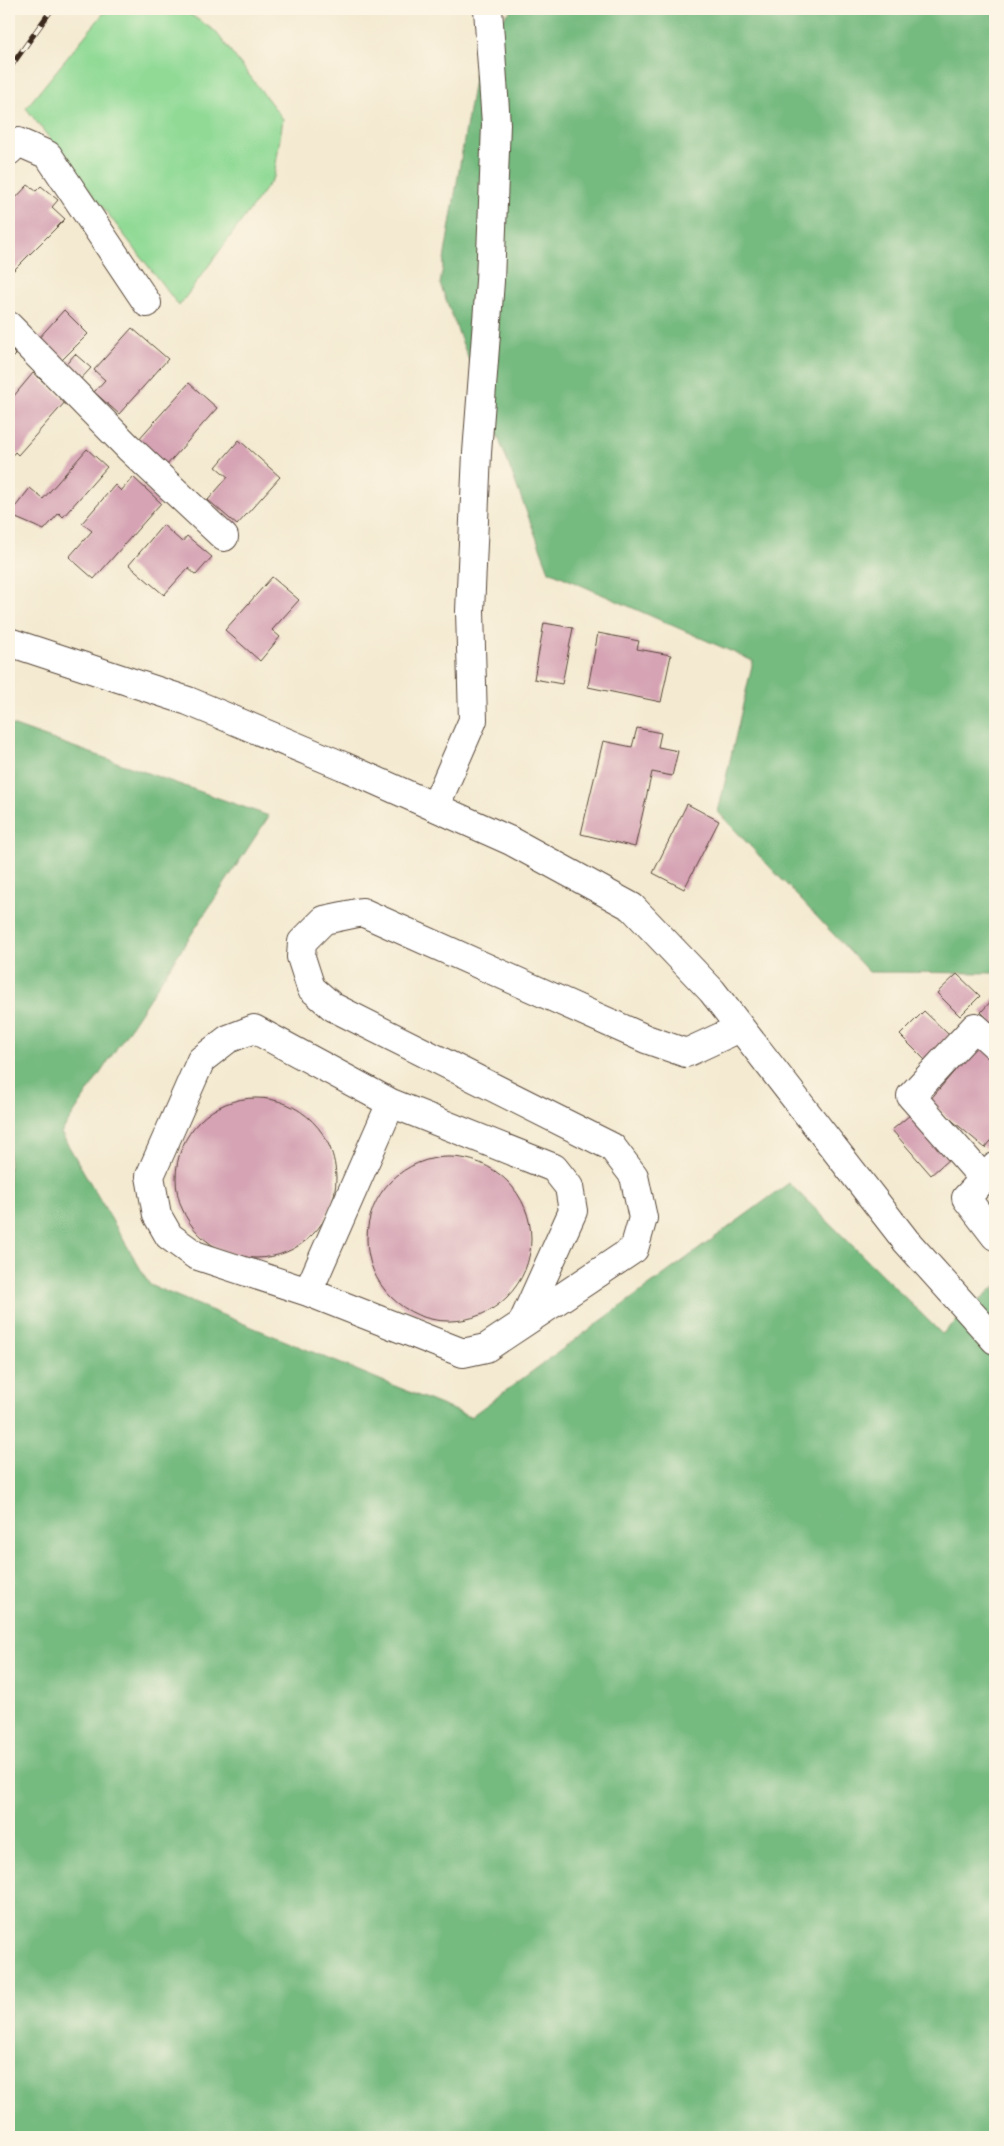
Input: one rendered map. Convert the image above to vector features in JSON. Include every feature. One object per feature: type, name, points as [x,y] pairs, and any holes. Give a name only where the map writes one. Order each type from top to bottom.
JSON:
[{"type":"street","points":[[435,807],[473,720],[471,591],[477,453],[490,281],[496,124],[488,9]]},
{"type":"street","points":[[9,151],[18,142],[48,155],[147,303]]},
{"type":"street","points":[[9,326],[129,448],[224,537]]},
{"type":"street","points":[[9,642],[188,701],[343,766],[511,840],[632,907],[712,992],[906,1241],[995,1340]]},
{"type":"street","points":[[522,1324],[573,1211],[569,1187],[554,1168],[391,1103],[254,1029],[228,1038],[201,1060],[150,1176],[157,1215],[169,1236],[195,1255],[308,1292],[463,1352],[486,1348],[522,1324],[634,1249],[643,1218],[634,1176],[612,1147],[333,1007],[311,988],[301,957],[302,942],[324,920],[362,912],[646,1039],[686,1053],[740,1028]]},
{"type":"street","points":[[995,1045],[975,1027],[911,1096],[989,1173],[966,1198],[995,1236]]},
{"type":"street","points":[[308,1292],[391,1103]]},
{"type":"green space","points":[[107,9],[182,9],[215,31],[283,119],[274,177],[179,306],[26,108]]},
{"type":"green space","points":[[513,9],[995,9],[995,973],[869,972],[718,812],[753,661],[549,571],[440,284],[481,38]]},
{"type":"green space","points":[[9,724],[269,816],[61,1133],[150,1285],[470,1417],[789,1183],[942,1334],[995,1286],[995,2137],[9,2137]]},
{"type":"building","points":[[28,185],[36,191],[41,186],[58,200],[52,207],[65,219],[9,275],[9,205]]},
{"type":"building","points":[[64,310],[88,334],[61,361],[37,340]]},
{"type":"building","points":[[132,328],[168,359],[119,414],[94,392],[105,380],[94,370]]},
{"type":"building","points":[[9,348],[16,355],[9,362]]},
{"type":"building","points":[[75,354],[91,368],[77,383],[62,369]]},
{"type":"building","points":[[33,373],[66,401],[18,455],[15,452],[9,459],[9,393],[13,397]]},
{"type":"building","points":[[189,383],[217,408],[166,466],[137,441]]},
{"type":"building","points":[[239,440],[280,477],[237,525],[208,500],[228,477],[216,467]]},
{"type":"building","points":[[87,449],[107,467],[63,517],[59,513],[44,530],[9,515],[30,488],[43,499]]},
{"type":"building","points":[[133,477],[161,503],[94,579],[69,557],[92,531],[82,523],[115,485],[121,491]]},
{"type":"building","points":[[163,525],[182,542],[187,536],[212,557],[196,575],[188,568],[164,595],[129,565]]},
{"type":"building","points":[[272,577],[299,600],[272,630],[280,637],[260,661],[225,630]]},
{"type":"building","points":[[544,623],[573,628],[562,684],[534,679]]},
{"type":"building","points":[[598,633],[639,641],[637,649],[671,655],[661,702],[588,687]]},
{"type":"building","points":[[637,728],[661,733],[658,747],[678,751],[672,776],[652,772],[635,847],[581,834],[603,741],[632,747]]},
{"type":"building","points":[[687,804],[719,821],[684,889],[653,873]]},
{"type":"building","points":[[957,974],[980,996],[960,1016],[937,993]]},
{"type":"building","points":[[995,997],[995,1027],[981,1012]]},
{"type":"building","points":[[924,1011],[949,1035],[925,1060],[900,1035]]},
{"type":"building","points":[[979,1042],[995,1055],[995,1136],[985,1148],[929,1101]]},
{"type":"building","points":[[264,1098],[294,1107],[313,1121],[323,1133],[330,1147],[335,1162],[335,1194],[330,1209],[323,1223],[313,1235],[301,1245],[279,1255],[264,1258],[248,1258],[233,1255],[211,1245],[189,1223],[177,1194],[176,1170],[179,1155],[189,1133],[211,1111],[240,1099]]},
{"type":"building","points":[[910,1115],[949,1159],[931,1175],[892,1130]]},
{"type":"building","points":[[457,1157],[473,1160],[488,1166],[513,1187],[522,1200],[528,1215],[531,1239],[530,1255],[522,1278],[501,1303],[488,1312],[473,1318],[441,1321],[425,1318],[410,1312],[385,1291],[376,1278],[370,1263],[367,1231],[370,1215],[376,1200],[397,1175],[410,1166],[425,1160]]},
{"type":"railway","points":[[9,69],[52,9]]}]
